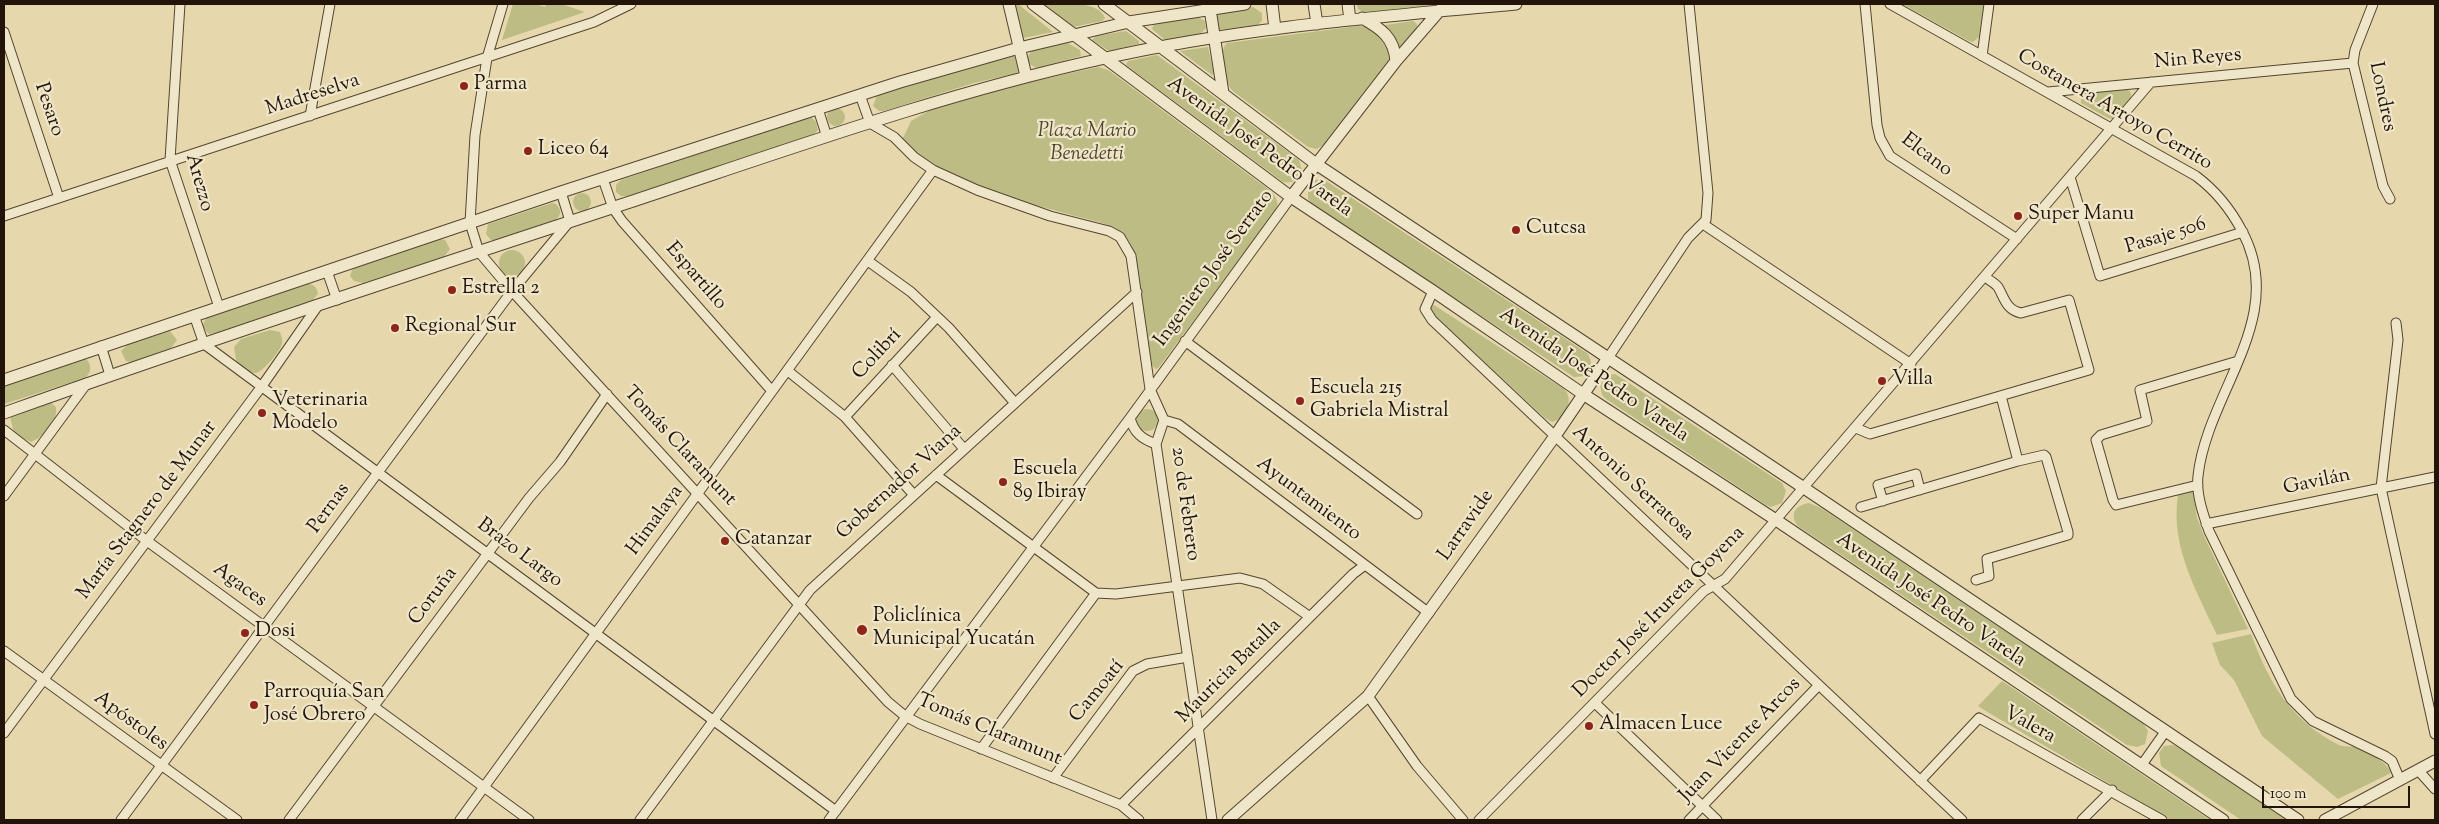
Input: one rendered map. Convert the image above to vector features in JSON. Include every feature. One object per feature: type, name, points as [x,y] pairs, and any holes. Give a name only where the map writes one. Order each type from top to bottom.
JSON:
[{"type":"street","name":"Arezzo","points":[[180,4],[170,160],[220,307]]},
{"type":"street","points":[[310,116],[330,4]]},
{"type":"street","points":[[470,223],[476,135],[487,58],[503,4]]},
{"type":"street","name":"Madreselva","points":[[4,216],[594,22],[631,4]]},
{"type":"street","points":[[1009,4],[1026,76]]},
{"type":"street","name":"Avenida José Pedro Varela","points":[[1033,4],[1291,197],[1583,394],[1776,520],[2223,820]]},
{"type":"street","name":"Avenida José Pedro Varela","points":[[1104,4],[1316,164],[1804,488],[2298,820]]},
{"type":"street","points":[[4,380],[561,192],[860,95],[1019,48],[1129,22],[1245,4]]},
{"type":"street","points":[[1272,4],[1275,29]]},
{"type":"street","points":[[1314,4],[1317,24]]},
{"type":"street","points":[[1348,4],[1350,20]]},
{"type":"street","points":[[4,413],[110,375],[570,221],[828,137],[1026,76],[1161,46],[1215,37],[1443,7],[1516,4]]},
{"type":"street","points":[[1689,4],[1708,193],[1708,213],[1703,224],[1911,364]]},
{"type":"street","name":"Elcano","points":[[1865,4],[1877,125],[1880,138],[1890,156],[2018,240]]},
{"type":"street","name":"Costanera Arroyo Cerrito","points":[[1890,4],[2047,92],[2210,187],[2224,201],[2250,245],[2257,277],[2250,333],[2205,445],[2198,478],[2206,524],[2291,699],[2313,720],[2392,761],[2400,780]]},
{"type":"street","points":[[1982,56],[1989,4]]},
{"type":"street","name":"Londres","points":[[2373,4],[2355,50],[2353,63],[2383,186],[2390,199]]},
{"type":"street","name":"Ingeniero José Serrato","points":[[829,820],[1130,418],[1291,197],[1396,61],[1443,7]]},
{"type":"street","points":[[1210,9],[1224,93]]},
{"type":"street","points":[[1362,18],[1380,28],[1389,36],[1396,53],[1396,61]]},
{"type":"street","name":"Pesaro","points":[[4,32],[59,198]]},
{"type":"street","name":"Nin Reyes","points":[[2047,92],[2353,63]]},
{"type":"street","name":"Doctor José Irureta Goyena","points":[[1479,820],[1704,591],[1725,579],[2152,82]]},
{"type":"street","points":[[860,95],[870,124]]},
{"type":"street","points":[[818,109],[828,137]]},
{"type":"street","name":"20 de Febrero","points":[[870,124],[894,137],[914,157],[933,170],[1003,201],[1050,216],[1110,231],[1120,237],[1131,256],[1150,389],[1164,420],[1156,444],[1212,820]]},
{"type":"street","name":"Himalaya","points":[[460,820],[868,262],[933,170]]},
{"type":"street","name":"Pasaje 506","points":[[2070,177],[2100,276],[2243,232]]},
{"type":"street","name":"Espartillo","points":[[603,179],[613,208],[772,391]]},
{"type":"street","points":[[561,192],[570,221]]},
{"type":"street","name":"Pernas","points":[[121,820],[512,291],[570,221]]},
{"type":"street","name":"Tomás Claramunt","points":[[470,223],[479,252],[512,291],[888,702],[905,716],[981,749],[1121,805],[1139,820]]},
{"type":"street","name":"Larravide","points":[[1228,820],[1368,696],[1555,436],[1688,238],[1703,224]]},
{"type":"street","points":[[868,262],[911,292],[937,317],[1015,403]]},
{"type":"street","points":[[327,271],[336,300]]},
{"type":"street","points":[[1856,428],[1870,434],[2088,370],[2068,300],[2020,313],[2016,312],[2006,303],[1997,286],[1986,276]]},
{"type":"street","name":"Antonio Serratosa","points":[[1433,291],[1425,309],[1432,320],[1962,820]]},
{"type":"street","name":"Gobernador Viana","points":[[640,820],[713,718],[810,590],[913,494],[1137,292]]},
{"type":"street","name":"María Stagnero de Munar","points":[[4,733],[262,386],[317,307]]},
{"type":"street","points":[[194,315],[204,344]]},
{"type":"street","name":"Colibrí","points":[[845,417],[937,317]]},
{"type":"street","points":[[2396,323],[2398,340],[2381,488],[2435,734]]},
{"type":"street","points":[[1185,341],[1417,514]]},
{"type":"street","name":"Brazo Largo","points":[[204,344],[596,634],[713,718],[836,811]]},
{"type":"street","points":[[101,346],[110,375]]},
{"type":"street","points":[[2198,485],[2116,505],[2095,443],[2096,437],[2147,421],[2140,390],[2238,361]]},
{"type":"street","points":[[892,365],[964,449]]},
{"type":"street","points":[[788,370],[845,417],[913,494]]},
{"type":"street","points":[[4,496],[87,383]]},
{"type":"street","name":"Coruña","points":[[289,820],[529,498],[560,462],[607,394]]},
{"type":"street","points":[[2001,396],[2018,462]]},
{"type":"street","points":[[1130,418],[1137,433],[1144,439],[1156,444]]},
{"type":"street","name":"Ayuntamiento","points":[[1164,420],[1178,424],[1430,612]]},
{"type":"street","name":"Agaces","points":[[4,430],[147,540],[529,820]]},
{"type":"street","points":[[1861,508],[2044,455],[2068,535],[1987,559],[1989,576],[1976,580]]},
{"type":"street","points":[[1882,501],[1878,485],[1916,474],[1920,490]]},
{"type":"street","points":[[936,475],[1096,593],[1116,594],[1240,578],[1251,579],[1263,584],[1310,617]]},
{"type":"street","name":"Gavilán","points":[[2206,524],[2435,477]]},
{"type":"street","name":"Mauricia Batalla","points":[[1121,805],[1365,565]]},
{"type":"street","points":[[981,749],[1096,593]]},
{"type":"street","name":"Apóstoles","points":[[4,651],[236,820]]},
{"type":"street","name":"Camoatí","points":[[1053,778],[1133,671],[1147,664],[1188,657]]},
{"type":"street","name":"Juan Vicente Arcos","points":[[1689,820],[1819,685]]},
{"type":"street","points":[[1368,696],[1418,766],[1463,820]]},
{"type":"street","points":[[1595,703],[1717,820]]},
{"type":"street","name":"Valera","points":[[1920,781],[1980,718],[2112,790]]},
{"type":"street","points":[[2141,766],[2166,732]]},
{"type":"street","points":[[2325,820],[2435,761]]},
{"type":"street","points":[[2418,770],[2435,789]]},
{"type":"street","points":[[2082,820],[2112,790],[2162,820]]},
{"type":"green space","points":[[513,4],[536,4],[545,7],[546,4],[561,4],[585,12],[502,40]]},
{"type":"green space","points":[[1014,4],[1018,4],[1053,32],[1023,38]]},
{"type":"green space","points":[[1043,4],[1078,4],[1087,6],[1101,12],[1105,18],[1102,21],[1073,27]]},
{"type":"green space","points":[[1357,4],[1439,4],[1436,6],[1365,13],[1358,9]]},
{"type":"green space","points":[[1902,4],[1984,4],[1979,37],[1973,42],[1969,41]]},
{"type":"green space","points":[[1253,7],[1262,13],[1262,21],[1258,25],[1218,30],[1217,13]]},
{"type":"green space","points":[[1196,16],[1205,21],[1206,28],[1200,34],[1165,40],[1152,29],[1154,24]]},
{"type":"green space","points":[[1413,21],[1417,24],[1417,29],[1399,49],[1385,25]]},
{"type":"green space","points":[[1358,26],[1371,29],[1381,36],[1387,46],[1389,59],[1323,145],[1317,149],[1308,147],[1234,92],[1227,82],[1223,68],[1222,53],[1227,43]]},
{"type":"green space","points":[[1126,31],[1139,41],[1139,44],[1109,51],[1092,40],[1096,36]]},
{"type":"green space","points":[[1066,42],[1080,50],[1081,56],[1037,68],[1029,64],[1027,58],[1031,51]]},
{"type":"green space","points":[[1208,47],[1214,74],[1212,75],[1180,51]]},
{"type":"green space","points":[[1012,55],[1015,57],[1017,73],[974,83],[884,111],[879,111],[873,106],[877,95]]},
{"type":"green space","points":[[1157,55],[1299,160],[1302,170],[1298,178],[1290,182],[1283,182],[1126,65],[1128,61]]},
{"type":"green space","name":"Plaza Mario Benedetti","points":[[1098,67],[1108,70],[1118,77],[1266,187],[1274,195],[1278,204],[1277,209],[1156,369],[1151,364],[1134,252],[1130,242],[1123,233],[1105,224],[1027,203],[956,178],[934,167],[916,154],[902,140],[911,121],[930,110],[1016,85]]},
{"type":"green space","points":[[2123,88],[2130,91],[2132,99],[2113,119],[2081,103],[2081,97],[2087,92]]},
{"type":"green space","points":[[836,108],[842,111],[845,117],[842,123],[836,126],[830,123],[827,117],[830,111]]},
{"type":"green space","points":[[806,118],[812,118],[816,122],[818,130],[813,135],[627,196],[621,196],[616,192],[616,185],[621,180]]},
{"type":"green space","points":[[1323,179],[1587,353],[1591,365],[1586,376],[1574,377],[1313,205],[1308,199],[1308,188],[1314,180]]},
{"type":"green space","points":[[582,193],[588,196],[591,202],[588,208],[582,211],[576,208],[573,202],[576,196]]},
{"type":"green space","points":[[552,203],[556,204],[560,210],[556,220],[497,240],[491,240],[486,234],[488,224]]},
{"type":"green space","points":[[440,239],[445,240],[450,249],[444,257],[363,283],[354,281],[350,276],[352,270],[356,267]]},
{"type":"green space","points":[[512,250],[521,254],[525,263],[521,272],[512,276],[503,272],[499,263],[503,254]]},
{"type":"green space","points":[[307,283],[315,287],[318,292],[312,301],[216,333],[209,334],[202,327],[206,318]]},
{"type":"green space","points":[[1434,305],[1564,389],[1569,398],[1567,408],[1561,417],[1552,422],[1545,418],[1432,313],[1430,308]]},
{"type":"green space","points":[[270,330],[280,332],[281,347],[263,369],[256,373],[250,372],[236,360],[234,347],[241,339]]},
{"type":"green space","points":[[170,331],[177,340],[171,348],[131,362],[126,361],[121,351],[128,344]]},
{"type":"green space","points":[[85,358],[90,368],[85,378],[4,404],[4,384]]},
{"type":"green space","points":[[1615,374],[1782,483],[1786,491],[1782,503],[1771,507],[1766,505],[1606,399],[1602,395],[1600,385],[1607,375]]},
{"type":"green space","points":[[49,401],[56,407],[55,419],[50,429],[31,442],[14,434],[10,416]]},
{"type":"green space","points":[[1147,409],[1157,416],[1158,420],[1151,430],[1147,431],[1137,424],[1136,420],[1143,410]]},
{"type":"green space","points":[[2193,491],[2197,518],[2248,629],[2217,635],[2193,584],[2181,550],[2177,514],[2178,495]]},
{"type":"green space","points":[[1809,503],[1821,508],[2143,723],[2148,731],[2145,744],[2137,747],[2127,745],[1798,526],[1794,518],[1795,511],[1800,506]]},
{"type":"green space","points":[[2251,634],[2274,684],[2295,712],[2322,735],[2339,745],[2354,747],[2375,757],[2385,764],[2391,773],[2338,799],[2262,736],[2234,680],[2220,665],[2212,643]]},
{"type":"green space","points":[[2002,681],[2210,820],[2171,820],[1978,706]]},
{"type":"green space","points":[[2173,745],[2290,820],[2241,820],[2161,766],[2159,753],[2164,746]]},
{"type":"place","name":"Parma","points":[[464,86]]},
{"type":"place","name":"Liceo 64","points":[[528,151]]},
{"type":"place","name":"Super Manu","points":[[2018,216]]},
{"type":"place","name":"Cutcsa","points":[[1516,230]]},
{"type":"place","name":"Estrella 2","points":[[452,290]]},
{"type":"place","name":"Regional Sur","points":[[395,328]]},
{"type":"place","name":"Villa","points":[[1882,381]]},
{"type":"place","name":"Escuela 215 Gabriela Mistral","points":[[1300,401]]},
{"type":"place","name":"Veterinaria Modelo","points":[[262,413]]},
{"type":"place","name":"Escuela 89 Ibiray","points":[[1003,482]]},
{"type":"place","name":"Catanzar","points":[[725,541]]},
{"type":"place","name":"Policlínica Municipal Yucatán","points":[[862,630]]},
{"type":"place","name":"Dosi","points":[[245,633]]},
{"type":"place","name":"Parroquía San José Obrero","points":[[254,705]]},
{"type":"place","name":"Almacen Luce","points":[[1589,726]]}]
